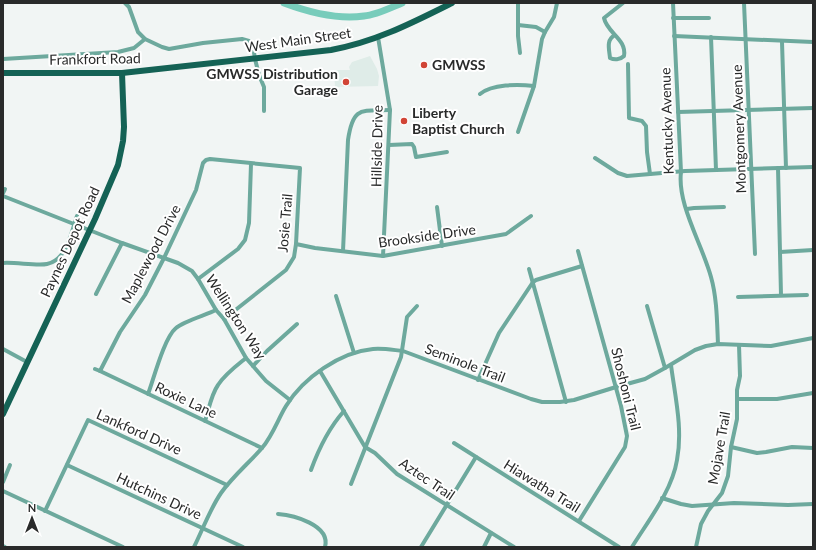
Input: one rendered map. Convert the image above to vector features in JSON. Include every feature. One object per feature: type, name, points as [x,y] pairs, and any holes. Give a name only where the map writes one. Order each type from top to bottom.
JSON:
[{"type":"main road","name":"West Main Street","points":[[187,66],[331,50],[358,44],[378,38],[452,3]]},
{"type":"main road","name":"Frankfort Road","points":[[3,73],[122,73],[187,66]]},
{"type":"main road","name":"Paynes Depot Road","points":[[3,414],[90,230],[120,158],[124,128],[122,73]]},
{"type":"street","points":[[125,3],[129,7],[138,32],[145,39],[154,44],[169,48],[242,39],[249,41],[253,46],[259,76],[264,86],[264,111]]},
{"type":"street","points":[[518,132],[534,86],[544,32],[554,17],[557,3]]},
{"type":"street","points":[[615,35],[610,38],[609,41],[610,58],[622,59],[625,52],[622,43],[605,22],[604,18],[623,3]]},
{"type":"street","name":"Kentucky Avenue","points":[[673,3],[681,172],[680,182],[683,200],[713,284],[718,344]]},
{"type":"street","name":"Montgomery Avenue","points":[[744,3],[755,254]]},
{"type":"street","points":[[518,4],[520,53]]},
{"type":"street","points":[[673,18],[709,18]]},
{"type":"street","points":[[518,25],[536,27],[544,32]]},
{"type":"street","points":[[674,36],[782,42],[813,42]]},
{"type":"street","points":[[711,37],[716,170]]},
{"type":"street","name":"Hillside Drive","points":[[378,38],[390,110],[383,256]]},
{"type":"street","points":[[3,59],[118,52],[134,48],[145,39]]},
{"type":"street","points":[[782,42],[786,168]]},
{"type":"street","points":[[628,64],[629,118],[642,122],[646,126],[650,174]]},
{"type":"street","points":[[480,94],[486,90],[520,84],[534,86]]},
{"type":"street","points":[[678,112],[813,108]]},
{"type":"street","points":[[343,251],[350,124],[354,116],[359,113],[365,111],[390,110]]},
{"type":"street","points":[[389,145],[412,144],[414,146],[416,157],[447,152]]},
{"type":"street","points":[[595,158],[623,176],[716,170],[813,167]]},
{"type":"street","name":"Maplewood Drive","points":[[100,371],[120,332],[145,296],[164,258],[196,190],[203,163],[210,159],[252,164]]},
{"type":"street","points":[[198,279],[238,248],[245,240],[249,223],[252,164]]},
{"type":"street","name":"Josie Trail","points":[[224,319],[286,270],[294,257],[300,168],[252,164]]},
{"type":"street","points":[[778,168],[782,295]]},
{"type":"street","name":"Wellington Way","points":[[4,192],[74,224],[178,263],[192,272],[198,279],[216,310],[224,319],[246,358],[266,381],[290,400]]},
{"type":"street","points":[[437,207],[442,246]]},
{"type":"street","points":[[687,209],[724,207]]},
{"type":"street","points":[[3,262],[43,265],[52,263],[59,258],[65,250],[77,216]]},
{"type":"street","name":"Brookside Drive","points":[[296,244],[315,248],[383,256],[506,234],[531,216]]},
{"type":"street","points":[[96,294],[122,243]]},
{"type":"street","points":[[780,252],[813,250]]},
{"type":"street","name":"Shoshoni Trail","points":[[578,251],[616,388],[627,436],[625,447],[579,521]]},
{"type":"street","points":[[478,380],[499,333],[533,282],[582,266]]},
{"type":"street","points":[[529,269],[566,402]]},
{"type":"street","points":[[738,297],[807,295]]},
{"type":"street","points":[[336,296],[354,353]]},
{"type":"street","points":[[351,484],[403,352],[406,321],[410,313],[417,306]]},
{"type":"street","points":[[647,306],[666,368]]},
{"type":"street","points":[[148,394],[167,342],[174,331],[182,325],[216,310]]},
{"type":"street","points":[[253,366],[298,324]]},
{"type":"street","name":"Seminole Trail","points":[[194,547],[215,502],[227,485],[262,448],[290,400],[303,384],[320,371],[354,353],[380,349],[403,352],[542,402],[566,402],[645,378],[666,368],[695,350],[706,346],[718,344],[771,346],[813,338]]},
{"type":"street","name":"Mojave Trail","points":[[696,547],[701,524],[708,511],[722,493],[726,484],[731,447],[737,419],[737,399],[740,376],[738,345]]},
{"type":"street","points":[[3,349],[27,362]]},
{"type":"street","points":[[205,421],[218,385],[228,373],[246,358]]},
{"type":"street","points":[[632,547],[662,498],[674,473],[677,460],[679,444],[678,422],[671,365]]},
{"type":"street","points":[[95,369],[100,371]]},
{"type":"street","name":"Roxie Lane","points":[[100,371],[262,448]]},
{"type":"street","name":"Aztec Trail","points":[[320,371],[365,446],[379,457],[396,474],[514,547]]},
{"type":"street","points":[[737,399],[777,399],[813,393]]},
{"type":"street","points":[[311,470],[327,432],[344,411]]},
{"type":"street","name":"Lankford Drive","points":[[45,511],[88,420],[227,485]]},
{"type":"street","name":"Hiawatha Trail","points":[[454,443],[619,547]]},
{"type":"street","points":[[731,447],[757,453],[792,447],[813,448]]},
{"type":"street","points":[[421,547],[476,457]]},
{"type":"street","points":[[3,482],[10,465]]},
{"type":"street","name":"Hutchins Drive","points":[[67,465],[243,547]]},
{"type":"street","points":[[3,491],[123,547]]},
{"type":"street","points":[[662,498],[687,506],[752,502],[788,505],[813,504]]},
{"type":"street","points":[[278,514],[293,516],[316,526],[324,534],[326,543],[325,547]]},
{"type":"street","points":[[484,547],[491,533]]},
{"type":"shaded area","points":[[370,56],[379,76],[378,86],[335,87],[334,70],[350,70],[349,67],[352,62]]},
{"type":"waterway","points":[[284,3],[323,14],[343,17],[373,14],[402,3]]},
{"type":"place","name":"GMWSS","points":[[424,65]]},
{"type":"place","name":"GMWSS Distribution Garage","points":[[346,82]]},
{"type":"place","name":"Liberty Baptist Church","points":[[404,121]]}]
